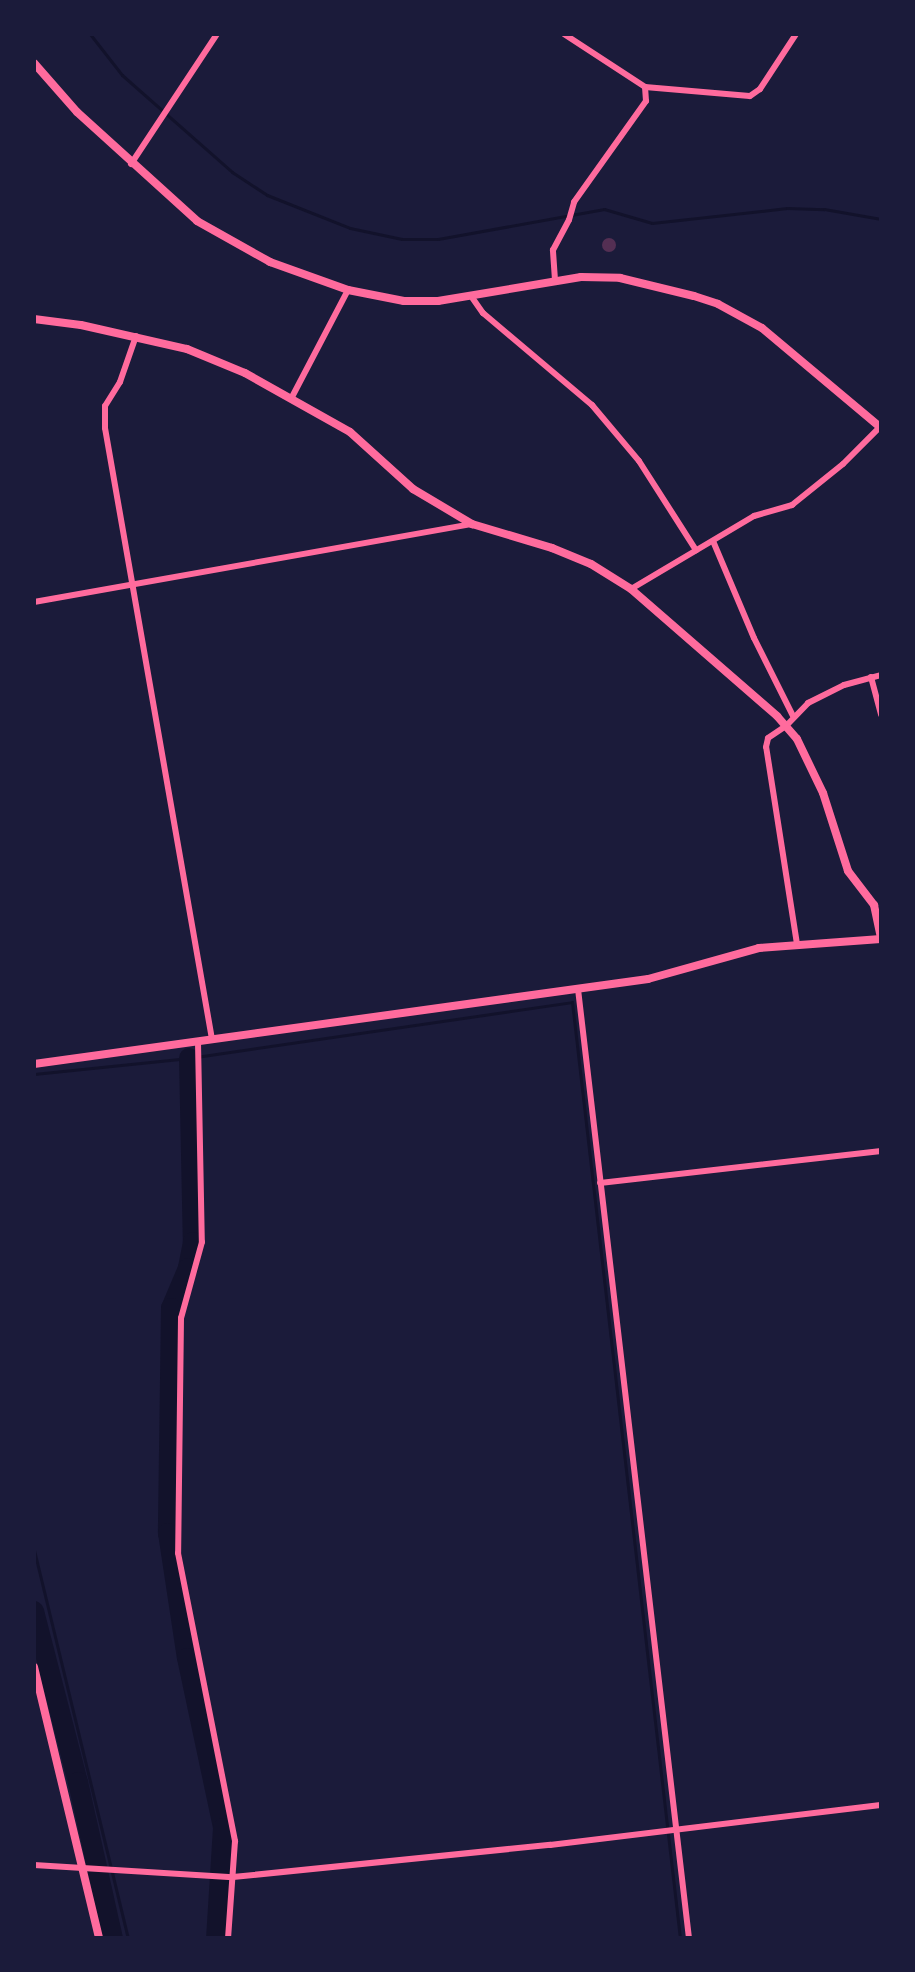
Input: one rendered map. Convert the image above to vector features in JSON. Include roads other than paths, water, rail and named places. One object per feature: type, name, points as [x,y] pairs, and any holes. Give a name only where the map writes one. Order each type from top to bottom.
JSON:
[{"type":"street","points":[[130,164],[217,34]]},
{"type":"street","points":[[564,34],[645,87],[750,96],[760,89],[796,34]]},
{"type":"street","points":[[34,63],[77,112],[130,164],[218,236],[270,262],[348,290],[404,301],[471,296],[555,280],[620,278],[718,304],[762,328],[880,428],[843,464],[792,505],[754,516],[631,589]]},
{"type":"street","points":[[555,280],[553,250],[569,220],[574,202],[646,101],[645,87]]},
{"type":"street","points":[[292,397],[348,290]]},
{"type":"street","points":[[471,296],[483,313],[592,405],[639,461],[696,550]]},
{"type":"street","points":[[34,319],[136,336],[212,358],[292,397],[350,432],[413,489],[472,524],[552,548],[591,564],[631,589],[797,739],[823,793],[848,871],[874,905],[881,939],[759,948],[648,979],[34,1064]]},
{"type":"street","points":[[136,336],[120,382],[105,406],[132,584],[212,1039]]},
{"type":"street","points":[[34,602],[472,524]]},
{"type":"street","points":[[713,541],[754,638],[793,716]]},
{"type":"street","points":[[797,944],[766,747],[768,738],[820,697],[881,675]]},
{"type":"street","points":[[871,677],[881,715]]},
{"type":"street","points":[[578,989],[689,1938]]},
{"type":"street","points":[[198,1042],[202,1242],[181,1318],[178,1553],[235,1841],[228,1938]]},
{"type":"street","points":[[600,1183],[881,1151]]},
{"type":"street","points":[[34,1667],[79,1865],[99,1938]]},
{"type":"street","points":[[34,1865],[79,1865],[233,1877],[881,1805]]},
{"type":"waterway","points":[[90,34],[122,75],[232,172],[267,195],[350,228],[402,239],[438,239],[604,209],[652,223],[787,208],[824,209],[881,219]]},
{"type":"waterway","points":[[34,1074],[189,1058],[572,1002],[680,1938]]},
{"type":"waterway","points":[[189,1058],[193,1242],[188,1268],[171,1308],[168,1533],[187,1658],[223,1828],[216,1938]]},
{"type":"waterway","points":[[34,1550],[128,1938]]},
{"type":"waterway","points":[[34,1611],[78,1782],[113,1938]]}]
